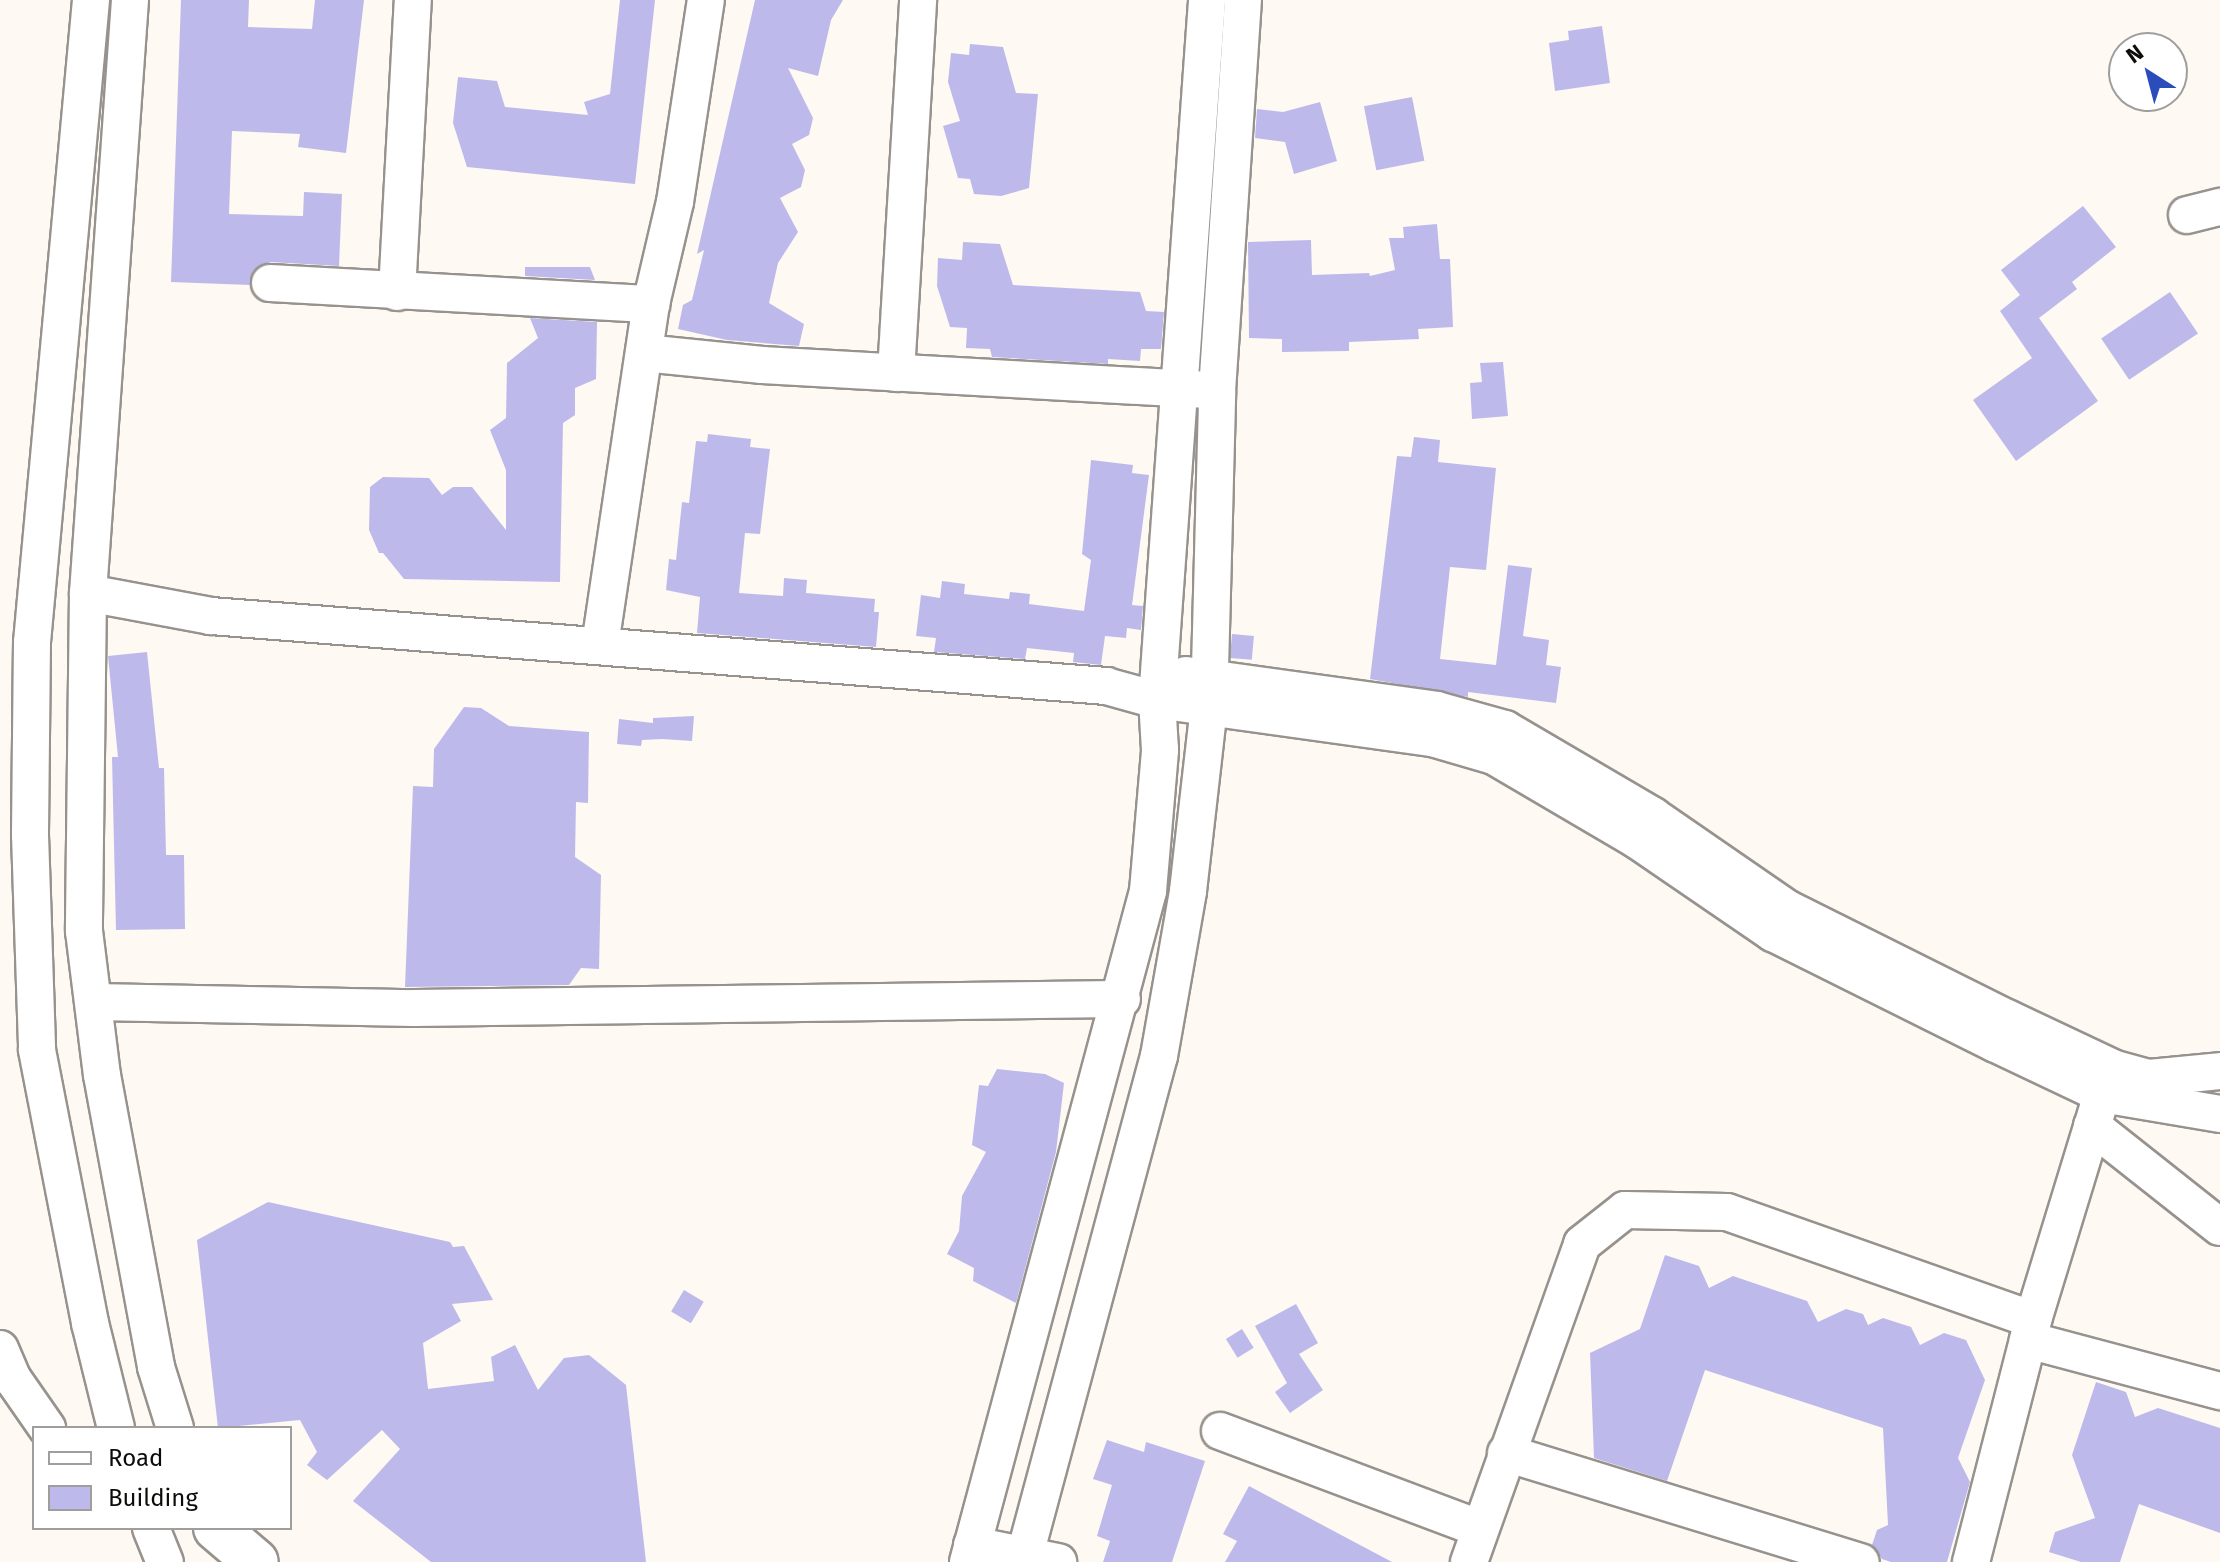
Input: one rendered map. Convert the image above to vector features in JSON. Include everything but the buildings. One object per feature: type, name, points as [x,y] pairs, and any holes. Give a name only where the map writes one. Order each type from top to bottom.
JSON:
[{"type":"highway","points":[[217,1530],[256,1562]]},
{"type":"street","points":[[91,0],[32,642],[32,964],[37,1050],[90,1323],[116,1426]]},
{"type":"street","points":[[130,0],[88,593],[84,931],[102,1075],[156,1367],[174,1426]]},
{"type":"street","points":[[397,292],[413,0]]},
{"type":"street","points":[[600,645],[651,304],[675,202],[706,0]]},
{"type":"street","points":[[896,373],[918,0]]},
{"type":"street","points":[[1207,0],[1158,686],[1160,750],[1148,891],[1122,999],[970,1553],[1035,1559],[1159,1056],[1188,891],[1209,693],[1217,391],[1243,0]]},
{"type":"street","points":[[270,283],[651,304]]},
{"type":"street","points":[[644,353],[762,365],[1217,391]]},
{"type":"street","points":[[88,593],[211,616],[1106,686],[1158,686],[1209,693],[1432,738],[1494,756],[1637,840],[1773,933],[2103,1096],[2220,1114]]},
{"type":"street","points":[[95,1002],[414,1008],[1122,999]]},
{"type":"street","points":[[2103,1096],[2149,1078],[2220,1071]]},
{"type":"street","points":[[2103,1096],[2220,1227]]},
{"type":"street","points":[[1971,1562],[2031,1330],[2103,1096]]},
{"type":"street","points":[[1220,1431],[1473,1545],[1582,1244],[1625,1210],[1727,1212],[2031,1330],[2220,1391]]},
{"type":"street","points":[[0,1349],[13,1379],[46,1426]]},
{"type":"street","points":[[1506,1453],[1861,1562]]},
{"type":"street","points":[[152,1530],[165,1562]]},
{"type":"street","points":[[216,1530],[234,1562]]}]
